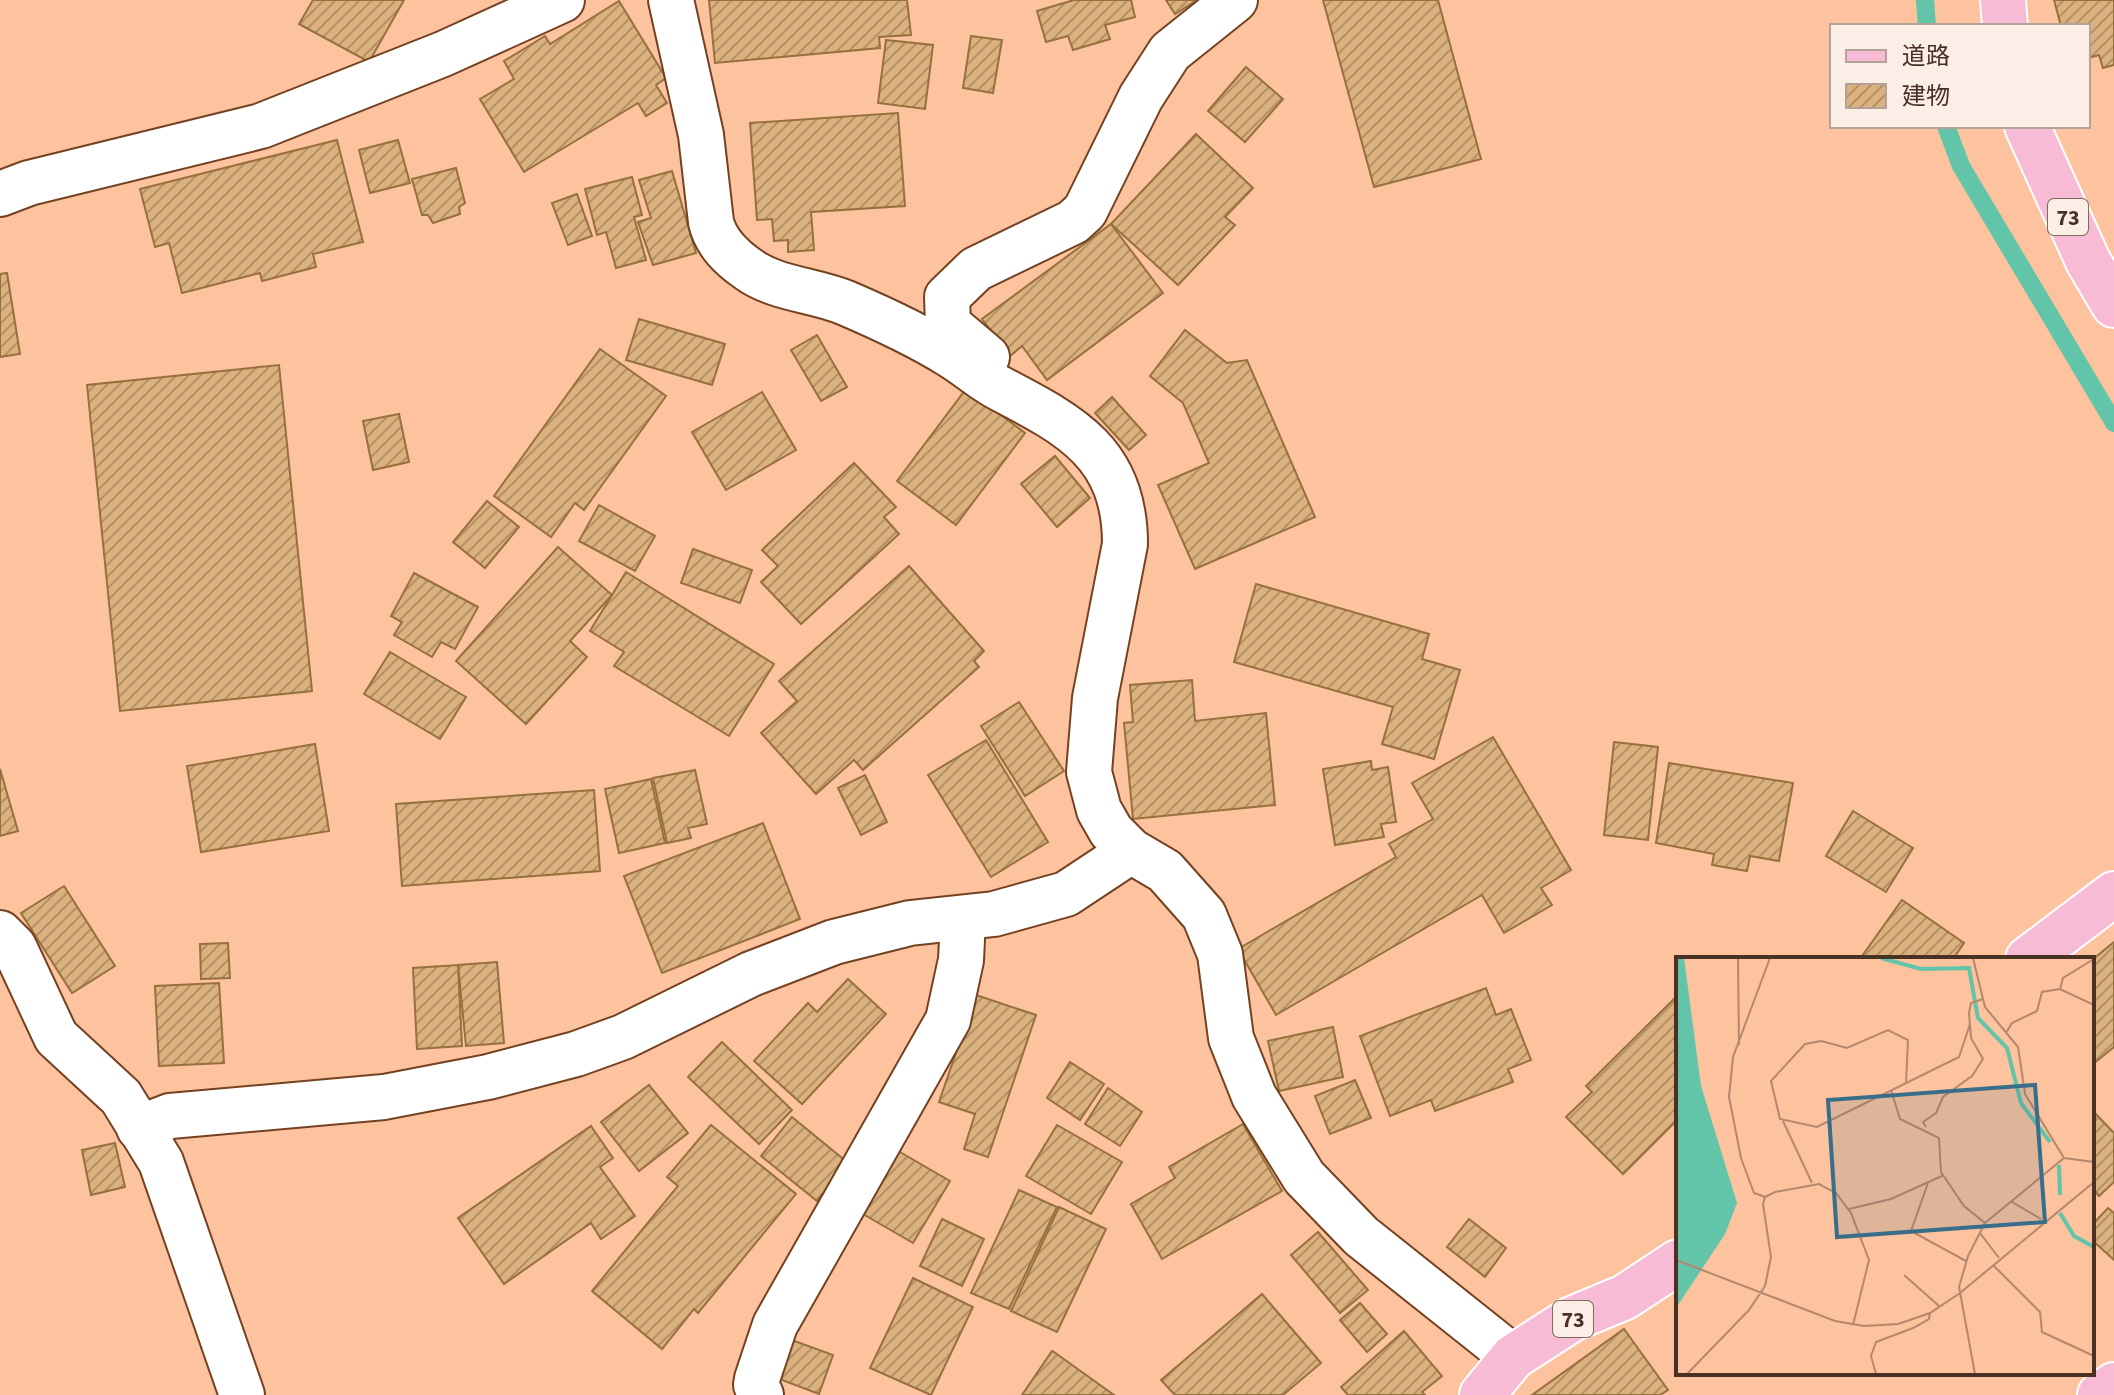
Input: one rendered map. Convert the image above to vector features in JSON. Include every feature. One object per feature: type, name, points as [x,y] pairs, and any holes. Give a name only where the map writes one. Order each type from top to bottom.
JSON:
[{"type":"main road","points":[[2003,0],[2005,24]]},
{"type":"main road","name":"73","points":[[2028,128],[2088,261],[2114,305]]},
{"type":"main road","points":[[2031,957],[2114,894]]},
{"type":"main road","name":"73","points":[[1482,1395],[1513,1357],[1572,1319],[1625,1297],[1676,1263]]},
{"type":"main road","points":[[2100,1395],[2114,1385]]},
{"type":"street","points":[[0,194],[29,183],[261,126],[403,71],[562,0]]},
{"type":"street","points":[[671,0],[701,135],[711,222],[714,235],[724,248],[750,271],[855,308],[949,355],[998,388],[1036,405],[1086,439],[1105,463],[1119,495],[1125,520],[1125,544],[1095,698],[1089,772],[1099,810],[1111,831],[1131,851],[1165,871],[1204,915],[1220,954],[1236,1051],[1254,1096],[1304,1177],[1361,1236],[1513,1357]]},
{"type":"street","points":[[998,388],[991,359],[977,352],[948,324],[947,297],[976,269],[1073,222],[1085,211],[1141,97],[1170,52],[1235,0]]},
{"type":"street","points":[[139,1128],[170,1116],[329,1104],[488,1077],[576,1054],[623,1037],[751,974],[834,942],[910,923],[963,919],[1066,894],[1131,851]]},
{"type":"street","points":[[761,1395],[756,1385],[757,1379],[775,1325],[948,1020],[961,960],[963,919]]},
{"type":"street","points":[[0,933],[14,947],[56,1037],[121,1097],[161,1162],[207,1286],[242,1395]]},
{"type":"building","points":[[313,0],[404,0],[369,62],[299,24]]},
{"type":"building","points":[[709,0],[907,0],[911,35],[879,37],[880,48],[715,63]]},
{"type":"building","points":[[1074,0],[1131,0],[1135,17],[1105,25],[1110,39],[1073,50],[1068,36],[1046,42],[1037,11]]},
{"type":"building","points":[[1166,0],[1197,0],[1175,14]]},
{"type":"building","points":[[1323,0],[1438,0],[1481,159],[1374,187]]},
{"type":"building","points":[[2054,0],[2114,0],[2114,65],[2103,68],[2099,55],[2090,57],[2090,24],[2060,24]]},
{"type":"building","points":[[619,1],[666,78],[656,85],[667,103],[646,116],[638,103],[524,172],[480,99],[514,79],[504,61],[545,36],[550,44]]},
{"type":"building","points":[[971,36],[1002,40],[993,93],[963,88]]},
{"type":"building","points":[[886,40],[933,45],[925,109],[878,103]]},
{"type":"building","points":[[1246,67],[1283,99],[1245,142],[1208,111]]},
{"type":"building","points":[[898,113],[905,206],[811,212],[814,250],[788,252],[788,240],[774,241],[772,219],[757,220],[750,123]]},
{"type":"building","points":[[1196,134],[1253,188],[1225,217],[1235,225],[1178,285],[1111,224]]},
{"type":"building","points":[[337,140],[363,242],[313,254],[316,267],[262,281],[260,273],[182,293],[169,243],[155,247],[140,189]]},
{"type":"building","points":[[398,140],[410,183],[370,193],[359,150]]},
{"type":"building","points":[[456,168],[465,203],[459,207],[460,214],[433,223],[428,215],[422,215],[412,179]]},
{"type":"building","points":[[672,171],[696,253],[653,265],[638,222],[651,218],[639,180]]},
{"type":"building","points":[[632,177],[642,215],[634,217],[646,260],[616,268],[606,232],[597,235],[585,189]]},
{"type":"building","points":[[577,194],[592,236],[568,245],[552,203]]},
{"type":"building","points":[[1111,224],[1163,293],[1047,380],[1022,346],[1010,356],[982,319]]},
{"type":"building","points":[[7,273],[20,354],[0,357],[0,274]]},
{"type":"building","points":[[639,319],[725,344],[712,385],[626,360]]},
{"type":"building","points":[[1185,330],[1227,363],[1247,360],[1315,517],[1195,569],[1158,485],[1209,463],[1183,403],[1150,376]]},
{"type":"building","points":[[817,335],[847,387],[821,401],[791,350]]},
{"type":"building","points":[[600,349],[666,396],[584,510],[575,503],[551,537],[494,496]]},
{"type":"building","points":[[279,365],[312,691],[120,711],[87,385]]},
{"type":"building","points":[[966,389],[1025,433],[956,525],[897,481]]},
{"type":"building","points":[[762,392],[796,450],[726,490],[692,432]]},
{"type":"building","points":[[1112,397],[1146,435],[1129,450],[1095,413]]},
{"type":"building","points":[[399,414],[409,462],[373,470],[363,421]]},
{"type":"building","points":[[1055,456],[1090,498],[1057,527],[1021,484]]},
{"type":"building","points":[[854,463],[896,507],[884,517],[899,534],[801,624],[761,582],[778,566],[762,550]]},
{"type":"building","points":[[487,501],[519,527],[485,568],[453,542]]},
{"type":"building","points":[[599,505],[655,536],[635,571],[579,541]]},
{"type":"building","points":[[558,547],[612,595],[570,641],[587,657],[526,724],[456,661]]},
{"type":"building","points":[[693,549],[752,570],[740,603],[681,583]]},
{"type":"building","points":[[909,566],[984,651],[974,661],[979,667],[863,770],[854,760],[816,794],[761,733],[797,701],[779,681]]},
{"type":"building","points":[[626,572],[774,664],[729,736],[614,666],[624,652],[590,631]]},
{"type":"building","points":[[414,573],[478,607],[455,649],[441,642],[432,657],[394,635],[402,622],[391,616]]},
{"type":"building","points":[[1256,584],[1429,634],[1422,659],[1460,670],[1434,759],[1382,744],[1393,707],[1234,662]]},
{"type":"building","points":[[390,652],[466,697],[440,739],[364,694]]},
{"type":"building","points":[[1192,680],[1195,721],[1266,713],[1275,805],[1133,819],[1124,723],[1133,722],[1130,685]]},
{"type":"building","points":[[1019,702],[1064,771],[1025,796],[981,726]]},
{"type":"building","points":[[1493,737],[1571,870],[1541,888],[1552,905],[1504,933],[1482,895],[1276,1015],[1238,949],[1396,857],[1389,844],[1433,819],[1412,783]]},
{"type":"building","points":[[986,740],[1048,842],[991,877],[928,775]]},
{"type":"building","points":[[1614,742],[1658,747],[1648,840],[1604,835]]},
{"type":"building","points":[[315,744],[329,831],[201,852],[187,766]]},
{"type":"building","points":[[1371,761],[1372,770],[1388,767],[1396,822],[1381,824],[1384,837],[1335,845],[1323,769]]},
{"type":"building","points":[[1669,763],[1793,783],[1779,861],[1750,856],[1747,871],[1712,865],[1714,854],[1656,843]]},
{"type":"building","points":[[0,769],[18,831],[0,836]]},
{"type":"building","points":[[695,770],[707,824],[688,828],[691,838],[667,843],[653,778]]},
{"type":"building","points":[[865,775],[887,822],[861,835],[838,788]]},
{"type":"building","points":[[651,779],[665,843],[619,853],[605,789]]},
{"type":"building","points":[[594,790],[600,871],[402,886],[396,804]]},
{"type":"building","points":[[1853,811],[1913,848],[1886,892],[1826,856]]},
{"type":"building","points":[[763,823],[800,919],[662,973],[624,876]]},
{"type":"building","points":[[64,886],[115,966],[72,993],[21,913]]},
{"type":"building","points":[[1902,900],[1964,943],[1954,957],[1861,957]]},
{"type":"building","points":[[2114,942],[2114,1047],[2094,1063],[2094,958]]},
{"type":"building","points":[[228,943],[230,978],[201,979],[200,944]]},
{"type":"building","points":[[497,962],[504,1043],[466,1046],[458,965]]},
{"type":"building","points":[[458,965],[462,1046],[417,1049],[413,968]]},
{"type":"building","points":[[848,979],[886,1014],[802,1104],[754,1061],[808,1003],[817,1012]]},
{"type":"building","points":[[219,983],[224,1063],[159,1066],[155,986]]},
{"type":"building","points":[[1486,988],[1496,1015],[1511,1009],[1531,1060],[1508,1069],[1513,1082],[1435,1111],[1431,1100],[1390,1116],[1360,1036]]},
{"type":"building","points":[[976,995],[1036,1015],[988,1157],[964,1149],[975,1114],[939,1102]]},
{"type":"building","points":[[1676,997],[1676,1121],[1623,1174],[1566,1117],[1592,1092],[1586,1086]]},
{"type":"building","points":[[1333,1027],[1343,1077],[1279,1091],[1268,1041]]},
{"type":"building","points":[[722,1042],[792,1110],[759,1144],[688,1077]]},
{"type":"building","points":[[1070,1062],[1104,1084],[1080,1120],[1047,1098]]},
{"type":"building","points":[[1355,1080],[1371,1118],[1330,1134],[1315,1096]]},
{"type":"building","points":[[649,1085],[688,1133],[639,1171],[601,1122]]},
{"type":"building","points":[[1108,1088],[1142,1112],[1120,1146],[1085,1124]]},
{"type":"building","points":[[2094,1112],[2114,1133],[2114,1182],[2099,1196],[2094,1190]]},
{"type":"building","points":[[792,1117],[848,1163],[817,1201],[761,1156]]},
{"type":"building","points":[[1243,1124],[1282,1191],[1162,1259],[1131,1204],[1175,1178],[1169,1167]]},
{"type":"building","points":[[711,1125],[796,1194],[698,1313],[694,1309],[662,1349],[592,1291],[678,1186],[667,1177]]},
{"type":"building","points":[[1057,1125],[1122,1162],[1091,1214],[1026,1176]]},
{"type":"building","points":[[591,1126],[613,1158],[600,1167],[635,1216],[601,1239],[591,1223],[504,1284],[458,1218]]},
{"type":"building","points":[[115,1143],[125,1187],[91,1195],[82,1150]]},
{"type":"building","points":[[893,1148],[950,1181],[913,1243],[856,1210]]},
{"type":"building","points":[[1019,1190],[1057,1207],[1009,1309],[971,1293]]},
{"type":"building","points":[[1059,1207],[1106,1229],[1057,1332],[1011,1311]]},
{"type":"building","points":[[2108,1208],[2114,1213],[2114,1260],[2094,1242],[2094,1223]]},
{"type":"building","points":[[942,1219],[984,1239],[962,1286],[920,1266]]},
{"type":"building","points":[[1469,1219],[1506,1248],[1485,1277],[1447,1247]]},
{"type":"building","points":[[1318,1232],[1368,1290],[1340,1313],[1291,1255]]},
{"type":"building","points":[[913,1278],[973,1307],[931,1395],[870,1368]]},
{"type":"building","points":[[1262,1294],[1321,1363],[1283,1395],[1175,1395],[1161,1380]]},
{"type":"building","points":[[1360,1303],[1387,1334],[1367,1352],[1340,1320]]},
{"type":"building","points":[[1624,1329],[1668,1390],[1660,1395],[1532,1395]]},
{"type":"building","points":[[1404,1331],[1442,1376],[1422,1392],[1425,1395],[1348,1395],[1341,1387]]},
{"type":"building","points":[[789,1339],[833,1355],[819,1394],[774,1377]]},
{"type":"building","points":[[1054,1352],[1114,1395],[1022,1395]]},
{"type":"waterway","points":[[1925,0],[1927,24]]},
{"type":"waterway","points":[[1947,128],[1961,166],[2114,423]]}]
